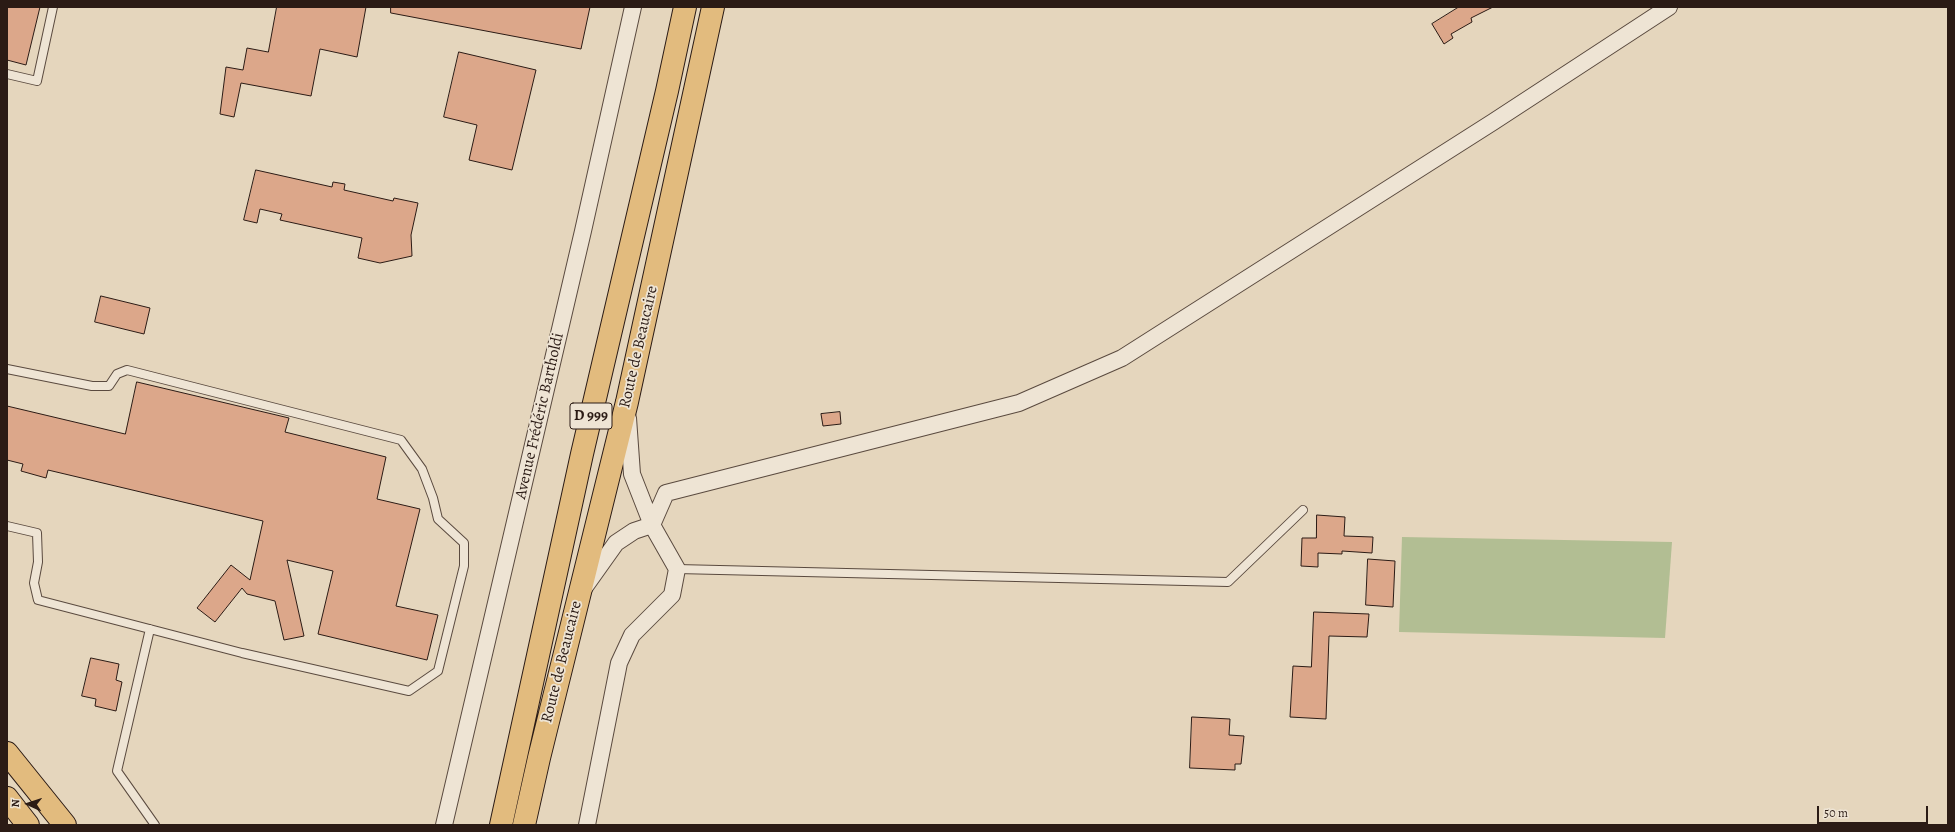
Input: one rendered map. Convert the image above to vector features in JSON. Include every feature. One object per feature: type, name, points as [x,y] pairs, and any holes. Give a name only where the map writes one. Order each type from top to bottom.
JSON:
[{"type":"main road","name":"Route de Beaucaire","points":[[501,825],[582,454],[685,7]]},
{"type":"main road","name":"Route de Beaucaire","points":[[524,825],[539,758],[627,402],[713,7]]},
{"type":"main road","points":[[7,752],[65,825]]},
{"type":"main road","points":[[7,798],[28,825]]},
{"type":"street","name":"Avenue Frédéric Bartholdi","points":[[444,825],[581,239],[633,7]]},
{"type":"street","points":[[578,598],[616,543],[634,531],[652,525],[666,493],[1019,403],[1122,358],[1493,122],[1669,7]]},
{"type":"street","points":[[587,825],[619,663],[632,635],[672,595],[677,570],[652,525],[632,474],[627,402]]},
{"type":"lane","points":[[7,74],[37,81],[53,7]]},
{"type":"lane","points":[[7,369],[92,386],[109,386],[117,374],[127,370],[401,440],[422,469],[434,498],[438,519],[464,543],[464,566],[438,671],[409,691],[242,653],[38,600],[34,582],[38,562],[37,533],[7,526]]},
{"type":"lane","points":[[677,570],[1228,582],[1303,510]]},
{"type":"lane","points":[[150,629],[117,771],[155,825]]},
{"type":"green space","points":[[1402,537],[1672,542],[1665,638],[1399,632]]},
{"type":"building","points":[[7,7],[40,7],[26,65],[7,60]]},
{"type":"building","points":[[277,7],[366,7],[357,57],[320,49],[311,96],[241,83],[234,117],[220,114],[226,67],[243,70],[247,48],[268,52]]},
{"type":"building","points":[[391,7],[590,7],[581,49],[391,13]]},
{"type":"building","points":[[1459,7],[1493,7],[1471,18],[1472,22],[1451,34],[1453,38],[1444,44],[1432,24]]},
{"type":"building","points":[[459,52],[536,70],[512,170],[469,160],[477,125],[444,117]]},
{"type":"building","points":[[256,170],[332,187],[333,182],[345,184],[344,190],[393,201],[394,198],[418,203],[411,235],[412,256],[380,263],[358,258],[362,238],[280,220],[282,214],[260,209],[257,223],[244,220]]},
{"type":"building","points":[[101,296],[150,308],[144,334],[95,322]]},
{"type":"building","points":[[137,382],[289,418],[285,432],[386,457],[377,499],[420,509],[396,606],[438,615],[427,660],[318,634],[333,571],[287,560],[304,636],[284,640],[275,601],[247,594],[242,588],[215,622],[197,608],[231,565],[250,580],[263,521],[48,470],[46,478],[21,471],[23,464],[7,460],[7,406],[125,434]]},
{"type":"building","points":[[840,412],[841,424],[823,426],[821,414]]},
{"type":"building","points":[[1317,515],[1345,517],[1344,536],[1373,537],[1372,553],[1342,551],[1342,554],[1318,553],[1318,567],[1301,566],[1302,538],[1316,538]]},
{"type":"building","points":[[1368,559],[1395,561],[1393,607],[1366,605]]},
{"type":"building","points":[[1314,612],[1369,614],[1367,637],[1329,636],[1326,719],[1290,717],[1293,666],[1311,667]]},
{"type":"building","points":[[91,658],[119,664],[116,680],[122,682],[116,711],[95,706],[96,699],[82,696]]},
{"type":"building","points":[[1192,717],[1230,719],[1229,735],[1244,736],[1241,764],[1235,764],[1235,770],[1190,768]]}]
